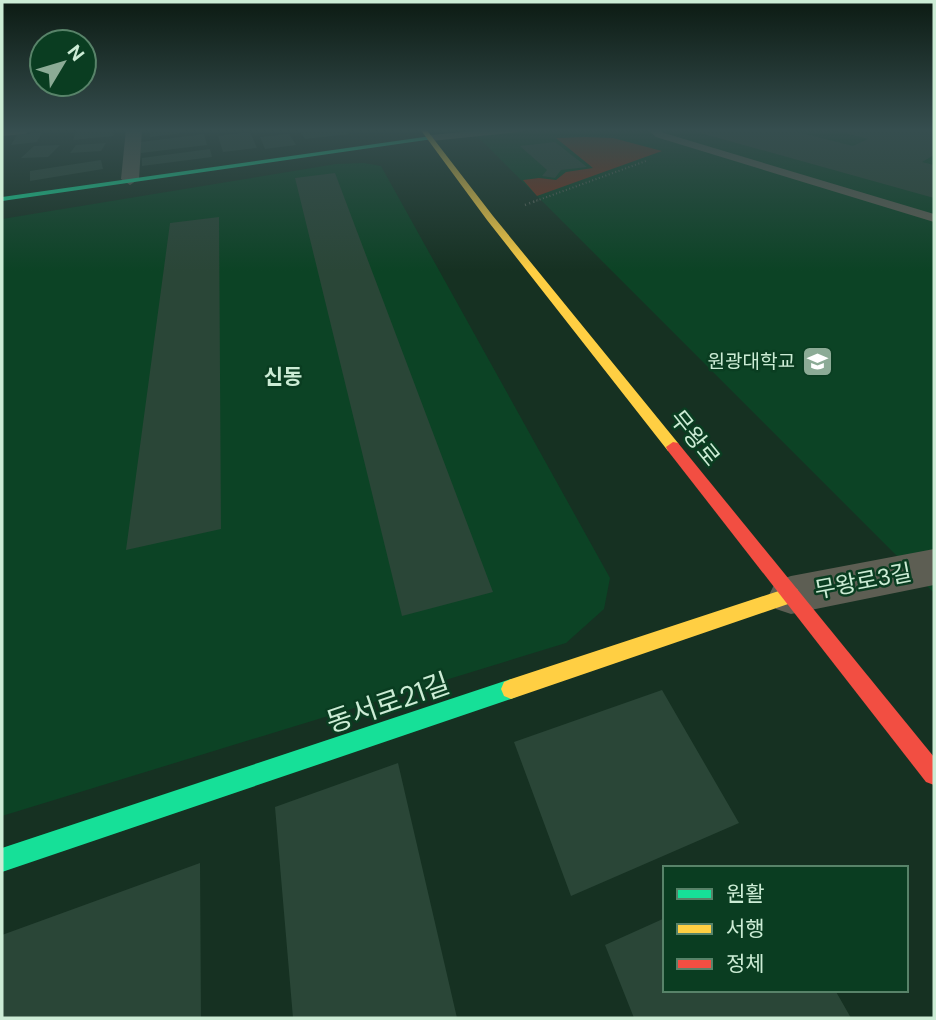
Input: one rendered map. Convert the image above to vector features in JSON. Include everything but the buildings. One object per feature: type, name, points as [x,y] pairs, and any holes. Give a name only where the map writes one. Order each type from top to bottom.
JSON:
[{"type":"street","points":[[2,199],[145,177]]},
{"type":"street","name":"무왕로","points":[[459,177],[489,218],[934,774]]},
{"type":"street","name":"무왕로3길","points":[[791,595],[934,567]]},
{"type":"street","name":"동서로21길","points":[[2,860],[791,595]]},
{"type":"lane","points":[[797,177],[934,218]]},
{"type":"path","points":[[489,218],[604,177]]},
{"type":"shaded area","points":[[259,177],[387,177],[610,578],[604,609],[566,643],[2,816],[2,219]]},
{"type":"shaded area","name":"원광대학교","points":[[518,177],[934,177],[934,593]]},
{"type":"shaded area","points":[[560,177],[591,177],[537,196],[523,180],[556,180]]},
{"type":"traffic: fast","points":[[2,199],[160,177]]},
{"type":"traffic: fast","points":[[2,860],[511,689]]},
{"type":"traffic: slow","points":[[459,177],[673,447]]},
{"type":"traffic: slow","points":[[511,689],[791,595]]},
{"type":"traffic: jam","points":[[673,447],[934,774]]},
{"type":"place","name":"원광대학교","points":[[818,361]]},
{"type":"district","name":"신동","points":[[283,377]]}]
